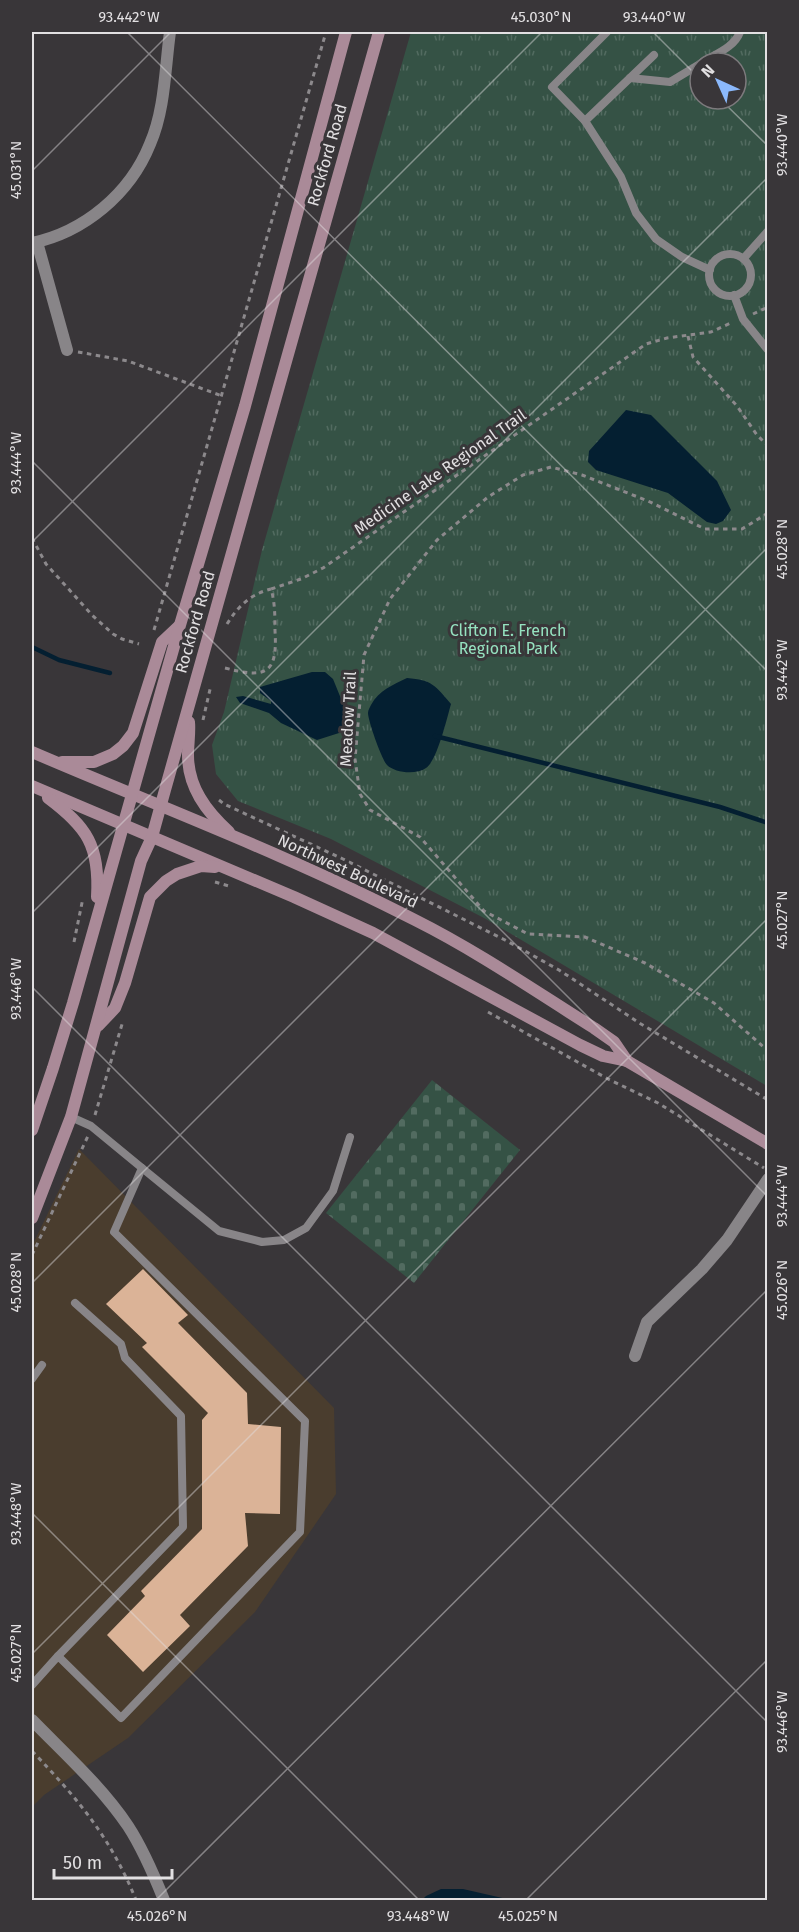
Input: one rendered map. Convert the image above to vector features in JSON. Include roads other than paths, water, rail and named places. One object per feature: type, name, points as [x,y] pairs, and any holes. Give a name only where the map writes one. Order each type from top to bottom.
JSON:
[{"type":"main road","name":"Rockford Road","points":[[32,1130],[53,1068],[245,406],[346,32]]},
{"type":"main road","name":"Rockford Road","points":[[32,1218],[71,1117],[141,861],[152,837],[161,807],[379,32]]},
{"type":"main road","points":[[55,762],[94,762],[113,754],[123,746],[133,733],[162,642],[180,625]]},
{"type":"main road","points":[[188,711],[190,731],[188,762],[193,785],[209,812],[237,838]]},
{"type":"main road","name":"Northwest Boulevard","points":[[32,752],[237,838],[416,920],[594,1028],[614,1042],[627,1061]]},
{"type":"main road","points":[[32,786],[69,814],[86,835],[96,863],[98,880],[95,924]]},
{"type":"main road","name":"Northwest Boulevard","points":[[32,786],[373,933],[603,1056],[627,1061],[768,1143]]},
{"type":"main road","points":[[97,1026],[115,1008],[150,897],[166,881],[188,869],[201,866],[228,869]]},
{"type":"street","points":[[68,350],[34,242],[60,234],[90,219],[115,198],[136,173],[151,144],[159,112],[170,32]]},
{"type":"street","points":[[635,1356],[647,1322],[702,1269],[727,1240],[768,1179]]},
{"type":"street","points":[[32,1720],[101,1791],[128,1826],[150,1866],[164,1900]]},
{"type":"lane","points":[[607,32],[552,87],[585,121],[621,177],[636,213],[656,239],[682,257],[710,270]]},
{"type":"lane","points":[[720,51],[737,39],[740,32]]},
{"type":"lane","points":[[585,121],[654,55]]},
{"type":"lane","points":[[630,78],[670,82],[688,71]]},
{"type":"lane","points":[[744,258],[768,231]]},
{"type":"lane","points":[[735,254],[744,258],[750,268],[749,282],[740,293],[721,294],[716,290],[710,278],[710,270],[715,260],[721,256],[735,254]]},
{"type":"lane","points":[[734,295],[743,318],[768,350]]},
{"type":"lane","points":[[71,1117],[91,1126],[219,1231],[262,1242],[284,1240],[306,1228],[333,1191],[350,1137]]},
{"type":"lane","points":[[58,1656],[121,1718],[300,1532],[305,1421],[114,1232],[142,1168]]},
{"type":"lane","points":[[32,1685],[183,1527],[181,1416],[125,1358],[121,1344],[75,1303]]},
{"type":"lane","points":[[32,1379],[42,1365]]},
{"type":"water","points":[[626,410],[651,415],[717,481],[731,510],[723,521],[716,524],[707,522],[668,493],[596,470],[588,462],[589,451]]},
{"type":"water","points":[[312,672],[325,672],[333,679],[346,711],[345,722],[339,733],[317,740],[281,723],[269,713],[240,703],[236,697],[243,696],[271,704],[271,701],[260,693],[260,687]]},
{"type":"water","points":[[407,678],[428,682],[451,704],[441,739],[430,764],[422,770],[411,772],[395,770],[387,765],[370,724],[368,713],[378,695]]},
{"type":"water","points":[[441,1889],[463,1889],[511,1900],[422,1900]]},
{"type":"waterway","points":[[32,647],[59,660],[110,673]]},
{"type":"waterway","points":[[435,736],[720,807],[768,823]]},
{"type":"park label","name":"Clifton E. French Regional Park","points":[[508,639]]}]
